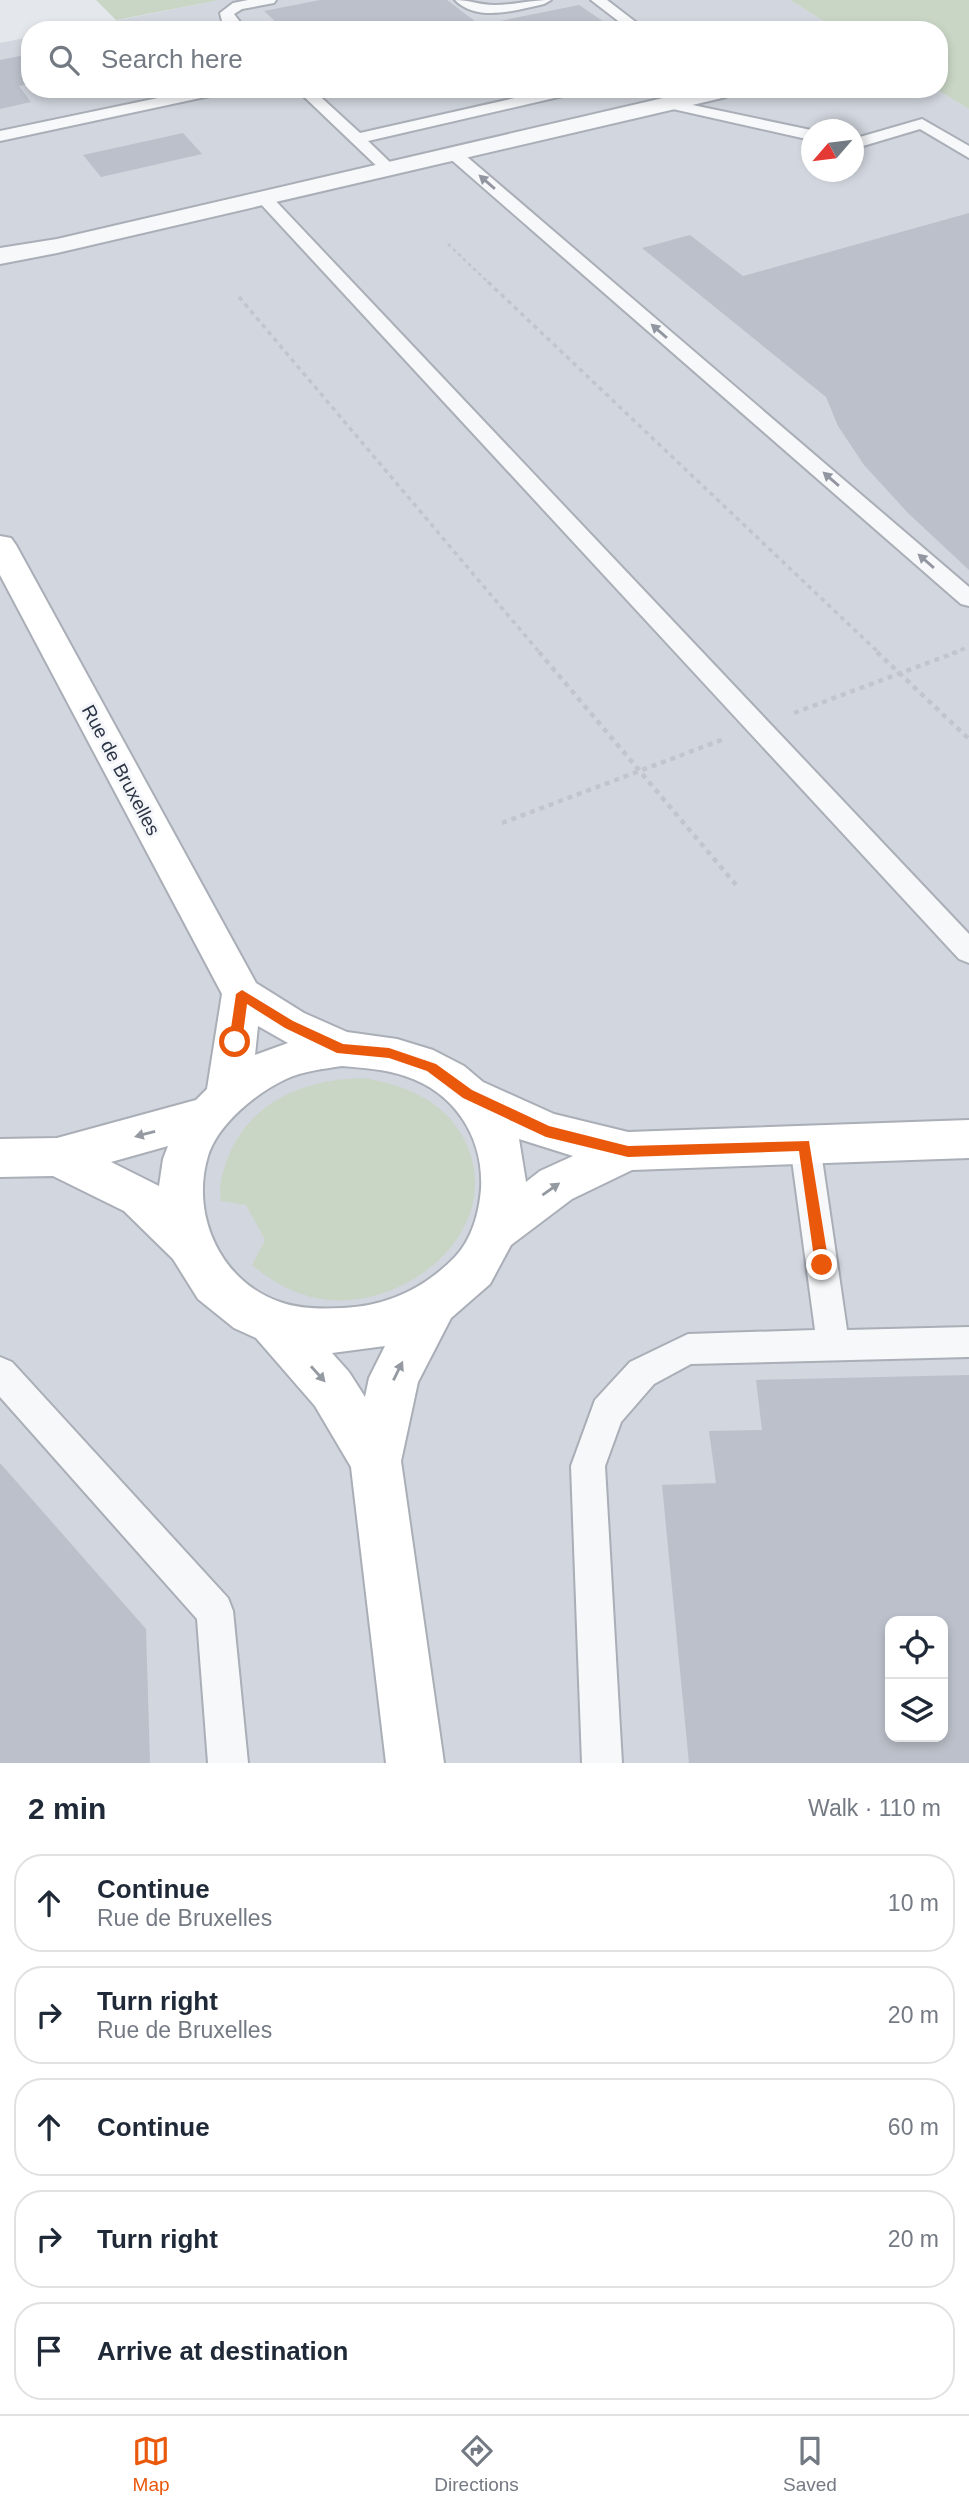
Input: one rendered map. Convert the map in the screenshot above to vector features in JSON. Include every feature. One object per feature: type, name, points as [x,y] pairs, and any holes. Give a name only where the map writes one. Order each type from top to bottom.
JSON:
[{"type":"street","points":[[0,256],[28,253],[691,98]]},
{"type":"street","name":"Rue de Bruxelles","points":[[0,545],[242,994],[289,1025],[342,1049]]},
{"type":"street","points":[[188,1244],[179,1199],[186,1154],[219,1104],[242,994]]},
{"type":"street","points":[[0,1158],[57,1157],[155,1132],[219,1104],[262,1071],[300,1056],[342,1049],[389,1053],[421,1064],[432,1068],[467,1094],[546,1131],[628,1151],[969,1139]]},
{"type":"street","points":[[57,1157],[140,1197],[188,1244],[207,1277],[235,1304],[273,1322],[327,1333],[382,1326],[433,1304],[472,1271],[496,1230],[505,1181],[495,1134],[467,1094]]},
{"type":"street","points":[[496,1230],[556,1185],[628,1151]]},
{"type":"street","points":[[415,1763],[376,1461],[394,1378],[433,1304]]},
{"type":"street","points":[[273,1322],[332,1389],[376,1461]]},
{"type":"lane","points":[[232,21],[227,13],[237,6],[269,0]]},
{"type":"lane","points":[[462,0],[478,8],[495,10],[544,0]]},
{"type":"lane","points":[[598,0],[627,21]]},
{"type":"lane","points":[[0,136],[181,98]]},
{"type":"lane","points":[[313,98],[388,169]]},
{"type":"lane","points":[[356,139],[536,98]]},
{"type":"lane","points":[[669,104],[801,133]]},
{"type":"lane","points":[[864,141],[922,124],[969,153]]},
{"type":"lane","points":[[453,153],[969,599]]},
{"type":"lane","points":[[264,198],[969,952]]},
{"type":"lane","points":[[804,1145],[833,1345]]},
{"type":"lane","points":[[602,1763],[588,1466],[607,1412],[642,1373],[688,1349],[969,1342]]},
{"type":"lane","points":[[0,1373],[215,1611],[228,1763]]},
{"type":"path","points":[[448,244],[969,739]]},
{"type":"path","points":[[239,297],[737,886]]},
{"type":"shaded area","points":[[220,0],[790,0],[824,21],[114,21]]},
{"type":"shaded area","points":[[21,39],[21,98],[948,96],[969,109],[969,1763],[0,1763],[0,43]]},
{"type":"green space","points":[[96,0],[220,0],[116,20]]},
{"type":"green space","points":[[790,0],[969,0],[969,109],[948,96],[948,21],[824,21]]},
{"type":"green space","points":[[361,1078],[405,1089],[444,1112],[463,1137],[474,1169],[473,1200],[463,1229],[445,1254],[421,1274],[392,1290],[361,1299],[329,1300],[308,1296],[288,1288],[252,1265],[265,1240],[246,1205],[221,1201],[222,1177],[239,1136],[266,1107],[301,1089],[320,1083]]},
{"type":"building","points":[[320,0],[447,0],[475,21],[275,21],[264,11]]},
{"type":"building","points":[[579,5],[603,21],[500,21]]},
{"type":"building","points":[[21,56],[21,98],[28,98],[31,102],[0,109],[0,60]]},
{"type":"building","points":[[183,133],[202,154],[101,177],[83,155]]},
{"type":"building","points":[[969,213],[969,570],[908,513],[864,465],[838,426],[826,397],[642,248],[690,235],[743,276]]},
{"type":"building","points":[[969,1375],[969,1763],[689,1763],[662,1485],[716,1483],[709,1431],[762,1430],[756,1380]]},
{"type":"building","points":[[0,1463],[146,1629],[150,1763],[0,1763]]},
{"type":"route","points":[[235,1042],[242,994],[289,1025],[342,1049],[389,1053],[432,1068],[467,1094],[546,1131],[628,1151],[804,1145],[822,1265]]}]
